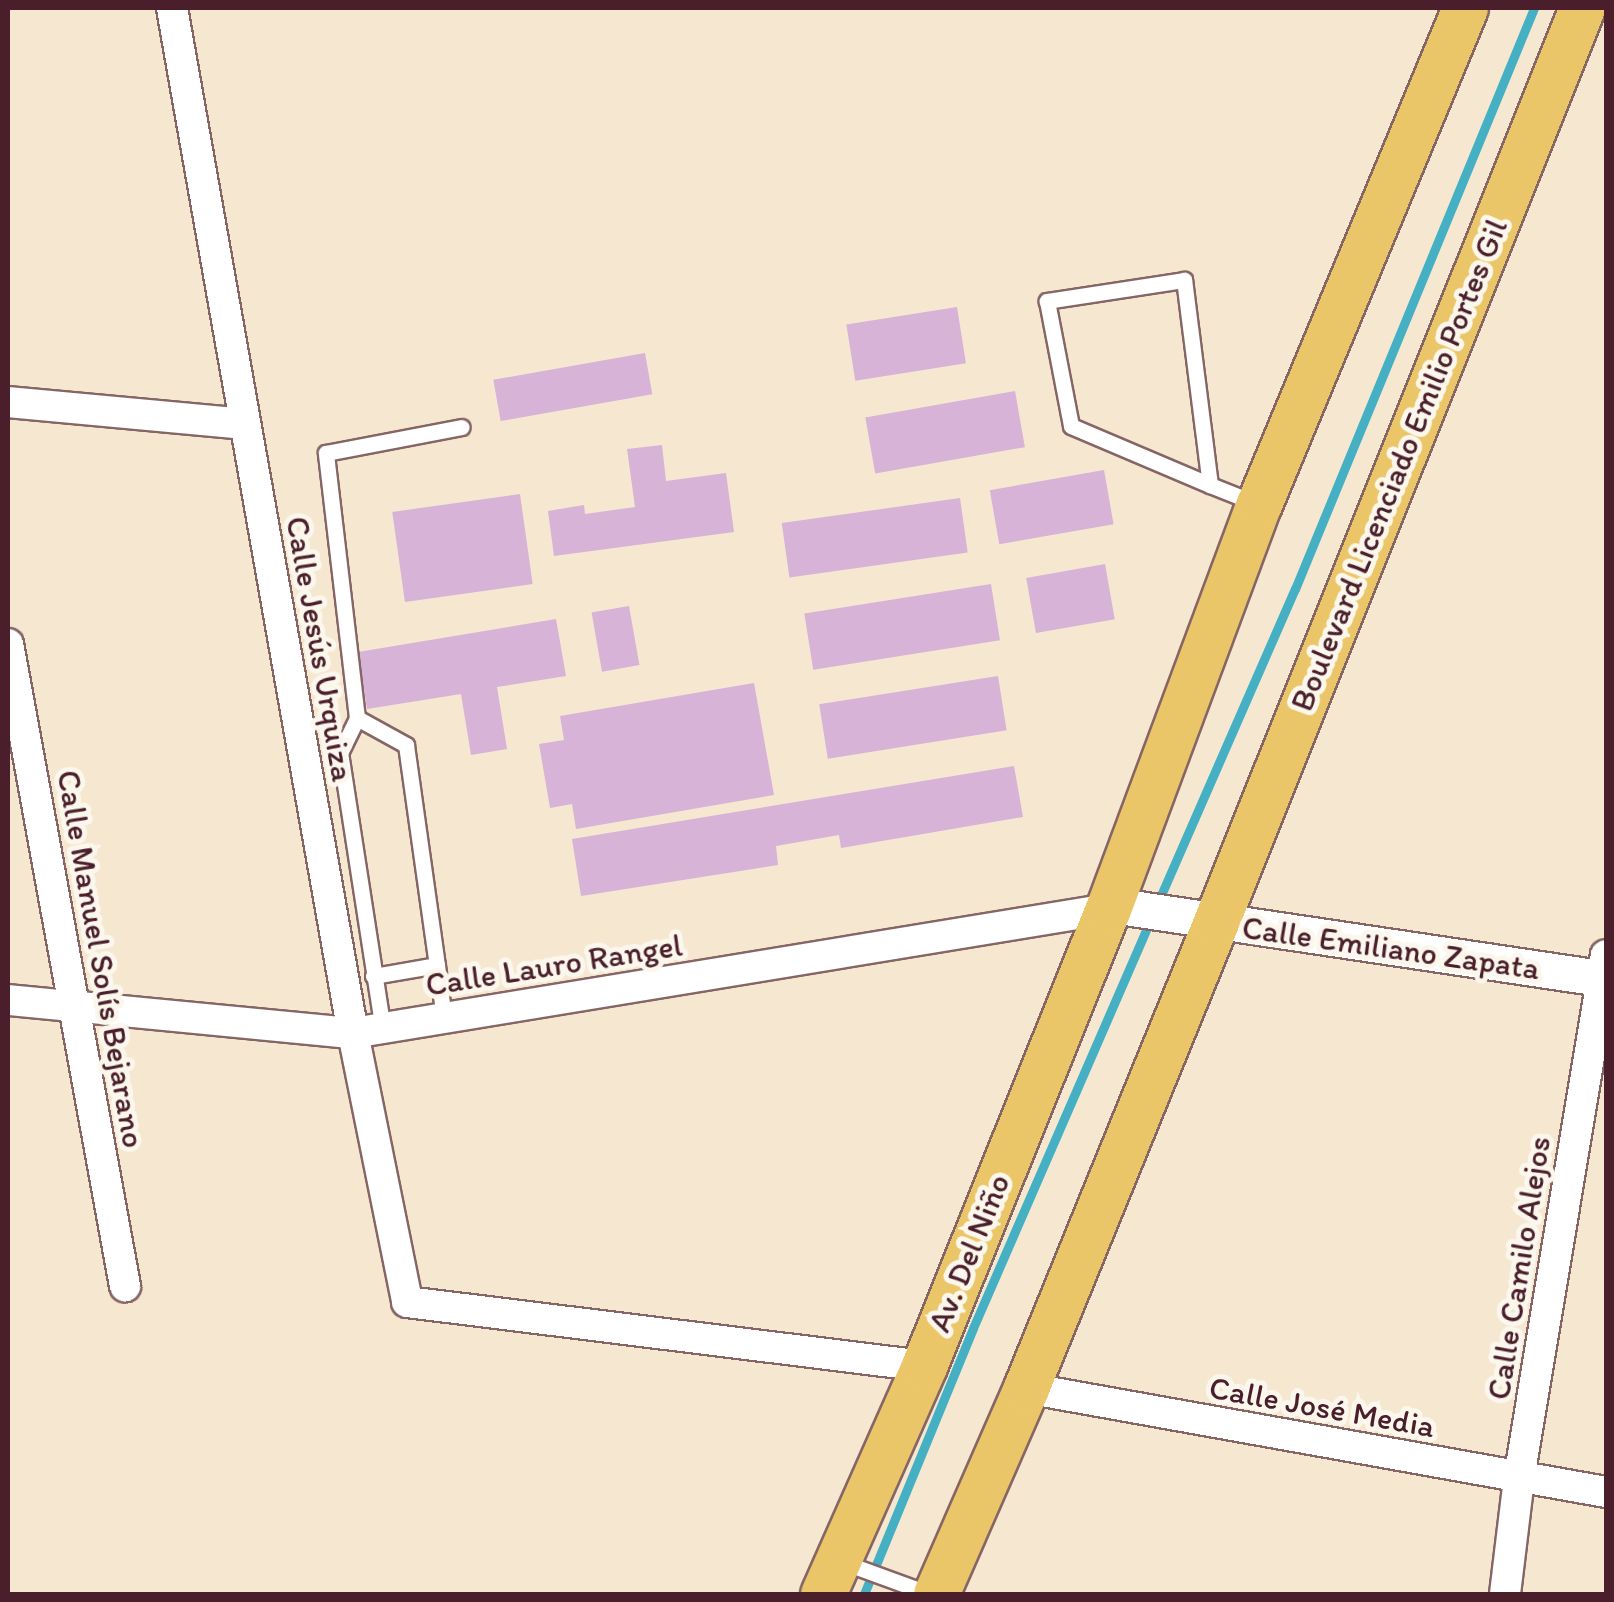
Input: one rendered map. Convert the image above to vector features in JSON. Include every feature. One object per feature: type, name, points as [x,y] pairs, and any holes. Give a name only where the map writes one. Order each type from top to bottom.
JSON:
[{"type":"main road","points":[[1116,908],[1259,504],[1464,8]]},
{"type":"main road","name":"Boulevard Licenciado Emilio Portes Gil","points":[[1196,918],[1582,8]]},
{"type":"main road","name":"Av. Del Niño","points":[[838,1573],[1116,908]]},
{"type":"main road","points":[[924,1592],[1026,1388],[1196,918]]},
{"type":"street","name":"Calle Jesús Urquiza","points":[[172,8],[244,424],[368,1031],[407,1302],[924,1366]]},
{"type":"street","points":[[8,402],[244,424]]},
{"type":"street","name":"Calle Manuel Solís Bejarano","points":[[8,644],[125,1286]]},
{"type":"street","name":"Calle Emiliano Zapata","points":[[1116,908],[1605,971]]},
{"type":"street","name":"Calle Lauro Rangel","points":[[8,1000],[368,1031],[1116,908]]},
{"type":"street","name":"Calle Camilo Alejos","points":[[1504,1594],[1519,1478],[1605,971]]},
{"type":"street","name":"Calle José Media","points":[[1026,1388],[1606,1492]]},
{"type":"lane","points":[[1210,486],[1184,280],[1047,301],[1071,426],[1210,486],[1259,504]]},
{"type":"lane","points":[[368,1031],[374,976],[340,753],[358,718],[326,453],[462,427]]},
{"type":"lane","points":[[358,718],[406,745],[444,1019]]},
{"type":"lane","points":[[374,976],[437,965]]},
{"type":"lane","points":[[838,1573],[924,1592]]},
{"type":"building","points":[[957,307],[966,363],[855,381],[846,325]]},
{"type":"building","points":[[645,353],[652,394],[501,421],[493,380]]},
{"type":"building","points":[[1015,391],[1025,447],[875,474],[865,417]]},
{"type":"building","points":[[662,445],[666,481],[726,473],[734,532],[554,556],[548,511],[584,505],[585,514],[635,507],[627,449]]},
{"type":"building","points":[[1104,470],[1114,524],[999,544],[990,490]]},
{"type":"building","points":[[520,494],[533,584],[405,602],[392,512]]},
{"type":"building","points":[[960,498],[968,552],[789,578],[782,523]]},
{"type":"building","points":[[1105,564],[1115,619],[1036,633],[1026,578]]},
{"type":"building","points":[[991,584],[1000,640],[813,670],[804,614]]},
{"type":"building","points":[[629,606],[639,665],[602,672],[592,613]]},
{"type":"building","points":[[556,619],[566,676],[497,687],[507,749],[471,755],[461,694],[367,709],[358,652]]},
{"type":"building","points":[[998,676],[1007,730],[828,759],[819,704]]},
{"type":"building","points":[[754,683],[774,795],[576,829],[572,804],[550,808],[539,744],[564,740],[560,716]]},
{"type":"building","points":[[1014,766],[1023,817],[841,848],[839,835],[776,846],[778,865],[581,896],[572,839]]},
{"type":"waterway","points":[[1158,902],[1295,589],[1534,8]]},
{"type":"waterway","points":[[864,1594],[973,1328],[1150,921]]}]
